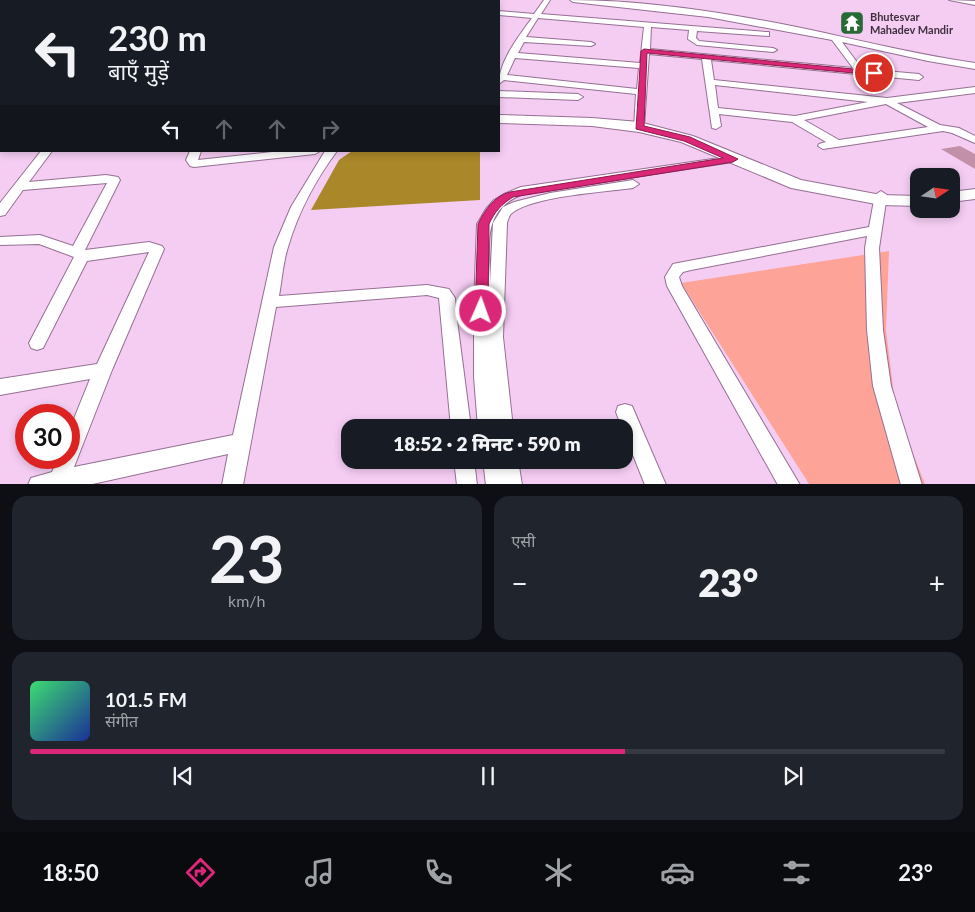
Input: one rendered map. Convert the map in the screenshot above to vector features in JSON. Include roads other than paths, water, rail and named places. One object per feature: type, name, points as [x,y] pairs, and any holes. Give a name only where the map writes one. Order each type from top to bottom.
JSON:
[{"type":"main road","points":[[500,119],[592,122],[639,127],[687,139],[789,181],[819,189],[910,200]]},
{"type":"main road","points":[[960,188],[975,186]]},
{"type":"main road","points":[[876,197],[910,194]]},
{"type":"main road","points":[[960,196],[975,194]]},
{"type":"street","points":[[547,0],[521,39],[500,79],[641,92]]},
{"type":"street","points":[[574,0],[631,5],[763,24],[836,39],[911,62],[975,66]]},
{"type":"street","points":[[952,0],[975,3]]},
{"type":"street","points":[[500,12],[537,16],[594,32]]},
{"type":"street","points":[[763,24],[780,64]]},
{"type":"street","points":[[521,39],[648,25],[766,34]]},
{"type":"street","points":[[639,127],[644,51],[648,25]]},
{"type":"street","points":[[693,29],[692,40],[697,43],[773,50]]},
{"type":"street","points":[[586,61],[594,32]]},
{"type":"street","points":[[836,39],[860,72]]},
{"type":"street","points":[[644,51],[919,78],[948,93]]},
{"type":"street","points":[[514,55],[644,66]]},
{"type":"street","points":[[706,56],[716,126]]},
{"type":"street","points":[[911,62],[919,78]]},
{"type":"street","points":[[709,82],[887,101],[937,128]]},
{"type":"street","points":[[575,108],[580,85]]},
{"type":"street","points":[[714,111],[795,118],[887,101],[975,90]]},
{"type":"street","points":[[500,94],[578,97]]},
{"type":"street","points":[[795,118],[837,144]]},
{"type":"street","points":[[822,146],[937,128],[956,130],[975,140]]},
{"type":"street","points":[[0,212],[46,152]]},
{"type":"street","points":[[196,152],[192,160],[194,164],[324,153]]},
{"type":"street","points":[[232,484],[271,302],[277,261],[285,234],[324,153]]},
{"type":"street","points":[[502,419],[495,336],[500,223],[504,214],[510,209],[533,200],[610,183],[740,162]]},
{"type":"street","points":[[19,187],[106,179],[114,180],[37,343]]},
{"type":"street","points":[[487,419],[484,393],[481,311],[484,224],[488,213],[499,202],[510,195],[521,192],[610,183]]},
{"type":"street","points":[[876,197],[875,230],[872,248],[872,284],[875,330],[882,386],[912,484]]},
{"type":"street","points":[[790,484],[675,286],[672,277],[678,268],[875,230]]},
{"type":"street","points":[[0,241],[40,239],[80,254],[92,256],[149,247],[157,249],[102,370],[80,426]]},
{"type":"street","points":[[271,302],[436,290],[444,293],[447,298],[460,419]]},
{"type":"street","points":[[449,315],[481,311]]},
{"type":"street","points":[[0,387],[102,370]]},
{"type":"street","points":[[626,412],[656,484]]},
{"type":"street","points":[[38,484],[242,442]]},
{"type":"street","points":[[59,480],[63,469]]},
{"type":"street","points":[[465,469],[467,484]]},
{"type":"street","points":[[494,469],[496,484]]},
{"type":"street","points":[[510,469],[512,484]]},
{"type":"place","name":"Bhutesvar Mahadev Mandir","points":[[852,23]]}]
